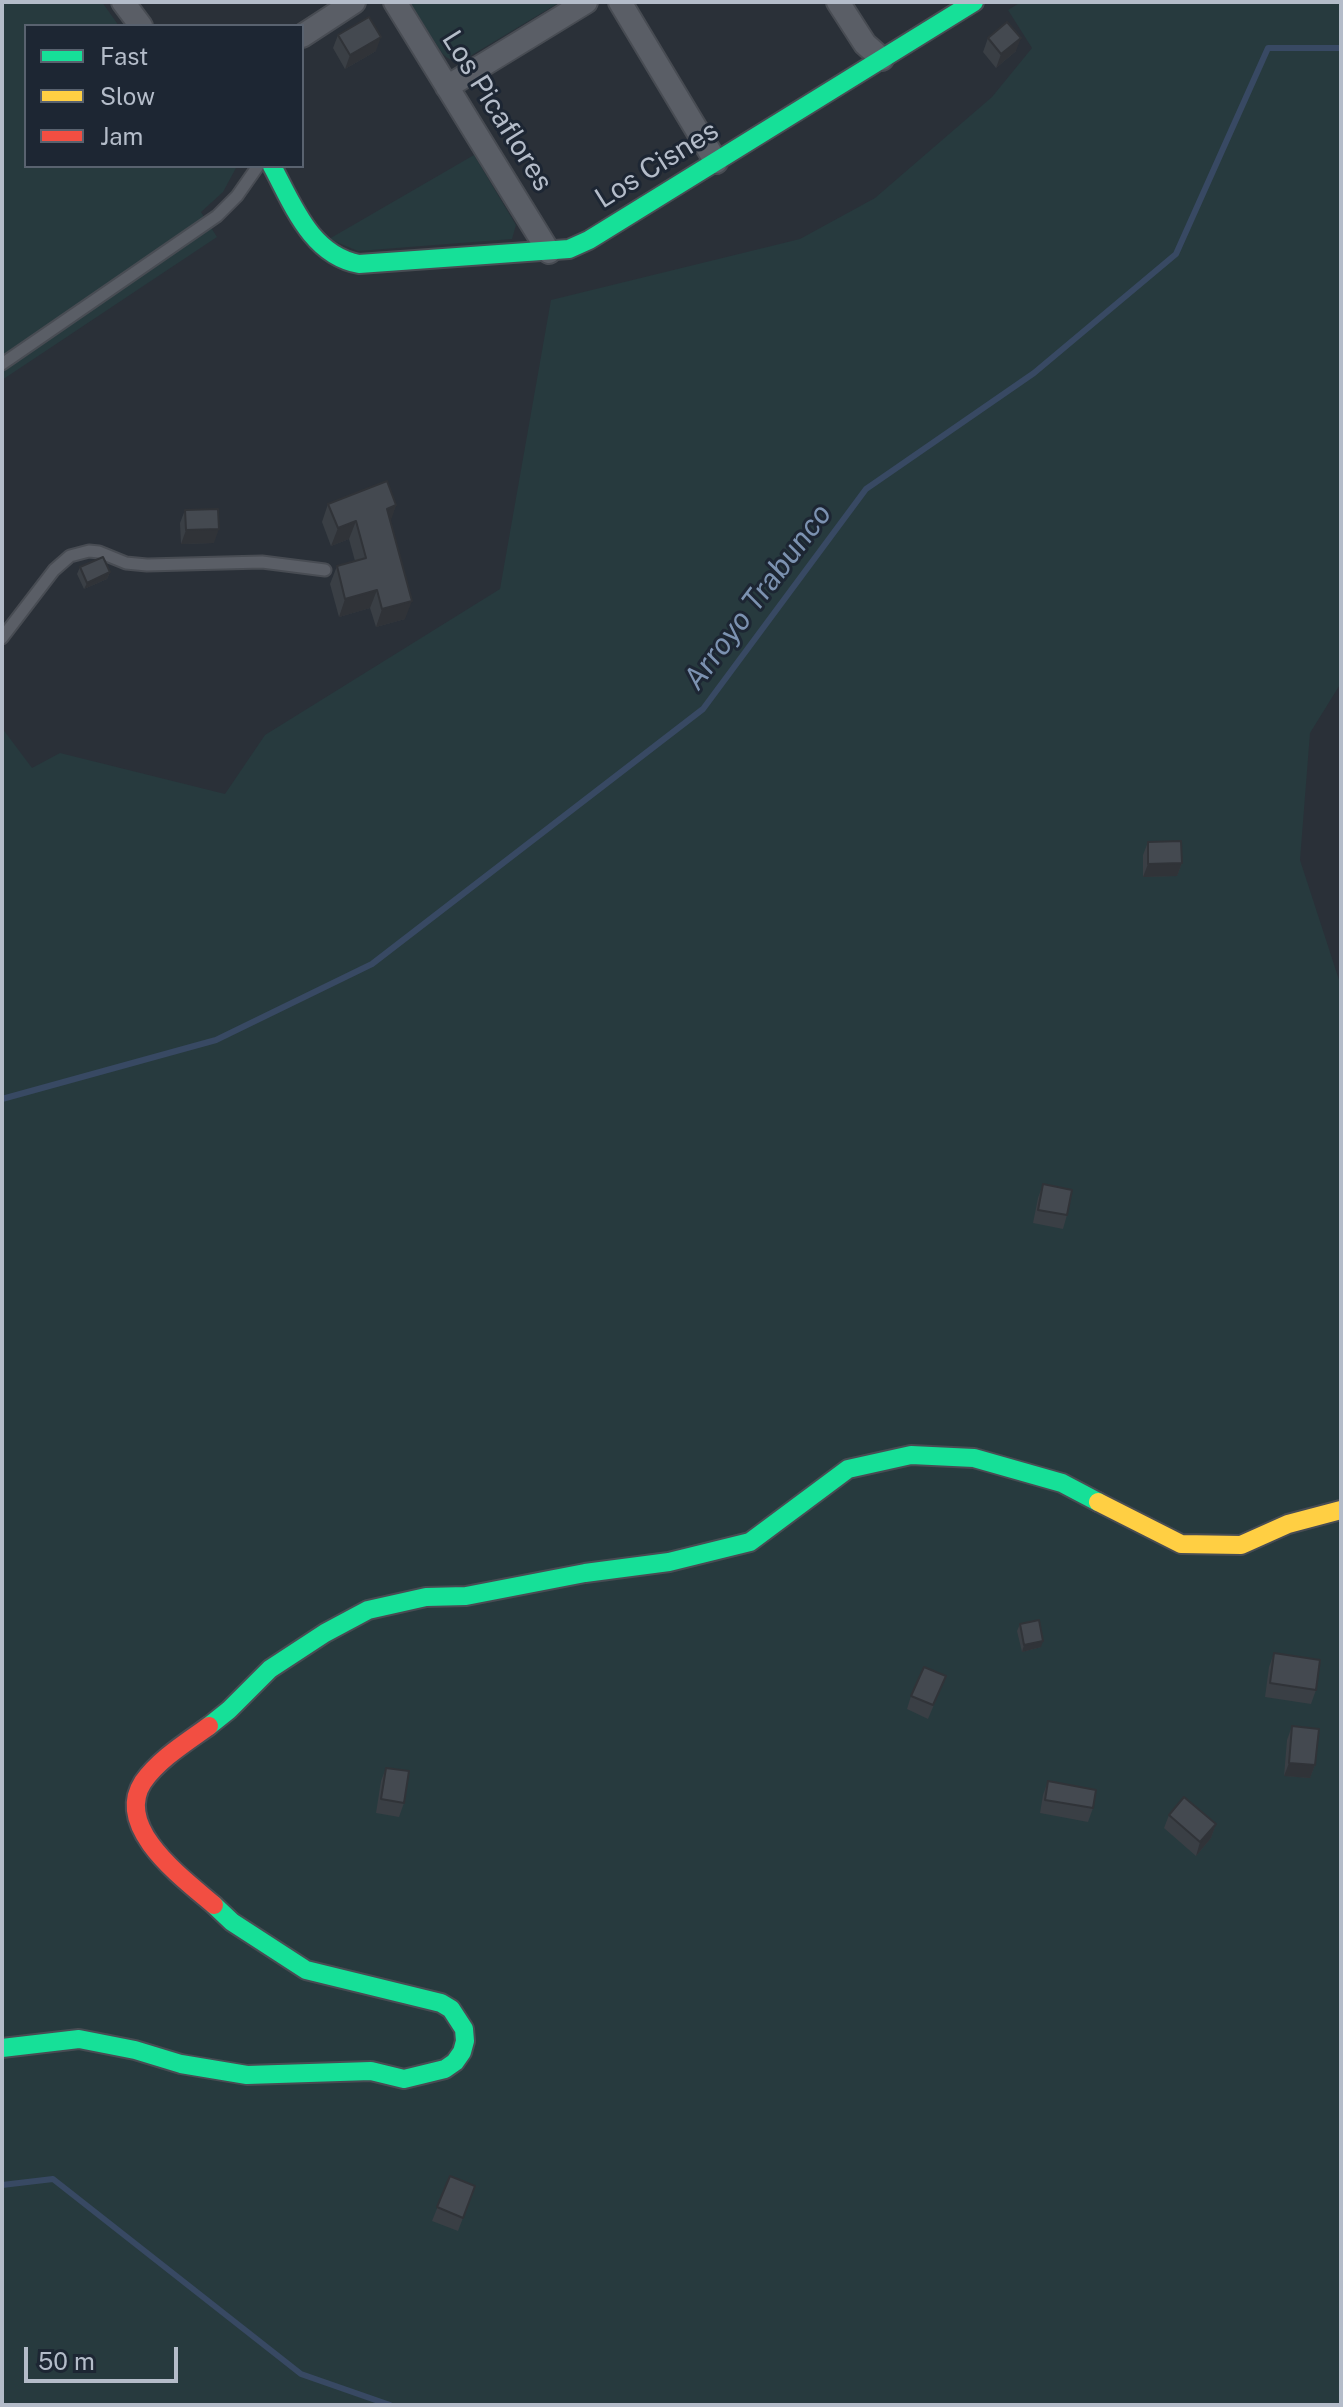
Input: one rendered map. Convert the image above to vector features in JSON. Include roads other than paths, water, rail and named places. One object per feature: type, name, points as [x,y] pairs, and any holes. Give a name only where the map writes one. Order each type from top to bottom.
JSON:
[{"type":"street","points":[[123,2],[140,24]]},
{"type":"street","points":[[304,35],[354,2]]},
{"type":"street","name":"Los Picaflores","points":[[395,2],[549,252]]},
{"type":"street","points":[[447,87],[586,2]]},
{"type":"street","points":[[620,2],[716,162]]},
{"type":"street","points":[[838,2],[865,44],[882,59]]},
{"type":"street","points":[[856,2],[876,37],[882,59]]},
{"type":"street","name":"Los Cisnes","points":[[273,168],[314,238],[334,259],[359,264],[569,249],[589,240],[974,2]]},
{"type":"street","points":[[2,2048],[79,2039],[135,2050],[181,2064],[247,2075],[371,2071],[404,2079],[434,2073],[455,2062],[465,2041],[459,2018],[451,2009],[441,2003],[306,1970],[232,1922],[160,1857],[139,1825],[137,1795],[144,1781],[161,1763],[229,1710],[270,1669],[325,1633],[368,1610],[426,1597],[466,1596],[585,1573],[669,1562],[750,1542],[848,1469],[911,1455],[974,1458],[1062,1483],[1181,1544],[1241,1545],[1288,1524],[1341,1510]]},
{"type":"lane","points":[[2,364],[217,216],[237,196],[257,168]]},
{"type":"lane","points":[[2,638],[62,561],[79,553],[99,552],[126,563],[147,565],[262,562],[325,570]]},
{"type":"waterway","name":"Arroyo Trabunco","points":[[2,1099],[216,1040],[372,964],[703,709],[866,489],[1034,373],[1176,254],[1268,48],[1341,48]]},
{"type":"waterway","points":[[2,2185],[53,2179],[301,2374],[390,2405]]}]
